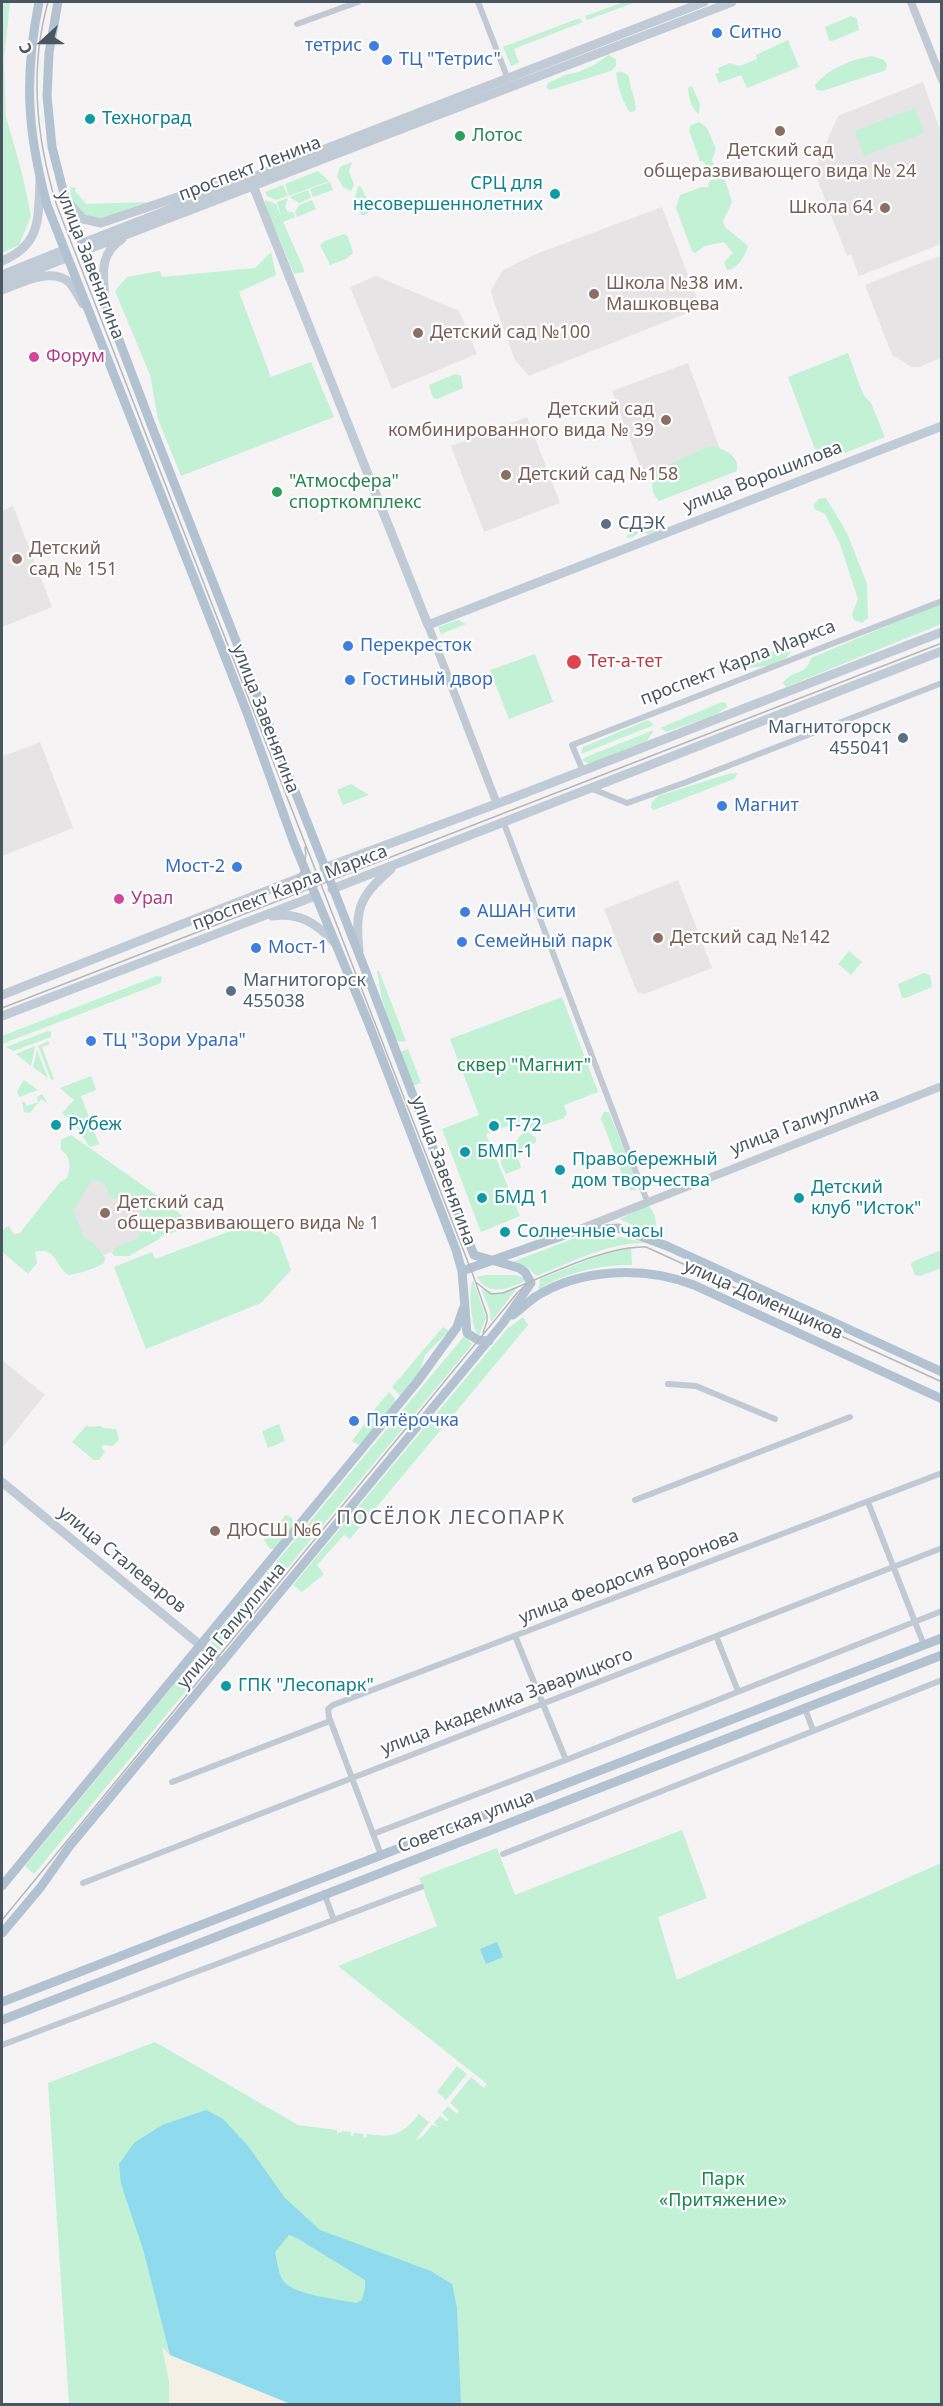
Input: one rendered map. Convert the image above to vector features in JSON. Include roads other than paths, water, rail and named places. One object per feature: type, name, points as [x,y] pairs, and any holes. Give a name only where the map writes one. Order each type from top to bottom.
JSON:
[{"type":"main road","name":"улица Завенягина","points":[[39,2],[28,81],[31,131],[40,177],[65,254],[145,447],[315,896],[393,1083],[462,1271]]},
{"type":"main road","name":"улица Завенягина","points":[[58,2],[49,53],[47,96],[52,147],[65,198],[474,1255],[491,1261]]},
{"type":"main road","name":"проспект Ленина","points":[[84,246],[134,231],[704,2]]},
{"type":"main road","name":"проспект Ленина","points":[[509,82],[732,2]]},
{"type":"main road","name":"улица Завенягина","points":[[2,261],[17,254],[34,233],[37,224],[40,177]]},
{"type":"main road","name":"проспект Ленина","points":[[2,283],[65,254],[240,182]]},
{"type":"main road","name":"проспект Ленина","points":[[65,198],[83,219],[100,223],[201,189],[252,182]]},
{"type":"main road","points":[[252,182],[428,625]]},
{"type":"main road","name":"улица Завенягина","points":[[106,304],[104,259],[112,247],[134,231]]},
{"type":"main road","name":"проспект Ленина","points":[[2,275],[65,254]]},
{"type":"main road","points":[[2,290],[40,277],[60,278],[70,284],[88,310]]},
{"type":"main road","name":"улица Ворошилова","points":[[428,625],[942,426]]},
{"type":"main road","name":"проспект Карла Маркса","points":[[2,995],[324,868],[497,804],[942,632]]},
{"type":"main road","name":"проспект Карла Маркса","points":[[2,1016],[942,651]]},
{"type":"main road","points":[[360,956],[357,928],[362,901],[377,882],[397,864]]},
{"type":"main road","points":[[258,918],[285,914],[303,917],[321,929],[336,944]]},
{"type":"main road","name":"улица Доменщиков","points":[[576,1231],[618,1228],[667,1246],[942,1372]]},
{"type":"main road","name":"улица Галиуллина","points":[[489,1341],[478,1340],[467,1333],[462,1271],[576,1231]]},
{"type":"main road","name":"улица Галиуллина","points":[[2,1933],[503,1323],[531,1282],[525,1272],[519,1268],[491,1261]]},
{"type":"main road","name":"улица Доменщиков","points":[[503,1323],[534,1298],[578,1279],[611,1273],[658,1275],[694,1285],[942,1400]]},
{"type":"main road","name":"улица Галиуллина","points":[[2,1886],[417,1382],[457,1327],[464,1304]]},
{"type":"main road","name":"улица Сталеваров","points":[[2,1482],[129,1589],[222,1663]]},
{"type":"main road","name":"Советская улица","points":[[2,2002],[942,1638]]},
{"type":"main road","name":"Советская улица","points":[[2,2020],[324,1893],[942,1655]]},
{"type":"main road","points":[[687,1737],[693,1752]]},
{"type":"main road","points":[[318,1878],[324,1893]]},
{"type":"street","points":[[297,24],[358,2]]},
{"type":"street","points":[[478,2],[509,82]]},
{"type":"street","points":[[911,2],[942,80]]},
{"type":"street","name":"проспект Карла Маркса","points":[[583,771],[572,745],[942,601]]},
{"type":"street","points":[[428,625],[497,804]]},
{"type":"street","points":[[589,788],[627,803],[942,682]]},
{"type":"street","points":[[503,821],[647,1201]]},
{"type":"street","name":"улица Галиуллина","points":[[576,1231],[942,1086]]},
{"type":"street","points":[[614,1215],[618,1228]]},
{"type":"street","points":[[668,1384],[696,1386],[775,1419]]},
{"type":"street","points":[[635,1500],[849,1417]]},
{"type":"street","name":"улица Феодосия Воронова","points":[[330,1721],[328,1709],[333,1705],[942,1473]]},
{"type":"street","points":[[868,1502],[924,1645]]},
{"type":"street","name":"улица Академика Заварицкого","points":[[83,1883],[942,1548]]},
{"type":"street","points":[[373,1834],[942,1611]]},
{"type":"street","points":[[515,1636],[566,1760]]},
{"type":"street","points":[[716,1636],[738,1691]]},
{"type":"street","points":[[503,1854],[942,1680]]},
{"type":"street","points":[[805,1709],[813,1730]]},
{"type":"street","points":[[172,1782],[330,1721],[381,1855]]},
{"type":"street","points":[[2,2045],[421,1887]]},
{"type":"street","points":[[324,1893],[334,1920]]},
{"type":"water","points":[[497,1942],[503,1957],[486,1964],[480,1949]]},
{"type":"water","points":[[206,2110],[223,2119],[248,2146],[285,2198],[320,2230],[431,2271],[452,2284],[457,2308],[461,2404],[291,2404],[170,2355],[143,2249],[121,2184],[119,2164],[134,2143],[162,2125]],"holes":[[[289,2235],[365,2280],[362,2300],[356,2303],[315,2296],[294,2289],[287,2284],[282,2279],[275,2252]]]},
{"type":"tram line","points":[[48,2],[38,53],[38,104],[44,155],[57,206],[473,1275],[487,1315],[483,1333]]},
{"type":"tram line","points":[[2,1008],[942,643]]},
{"type":"tram line","points":[[281,896],[300,875],[305,860],[305,847]]},
{"type":"tram line","points":[[477,1283],[491,1294],[503,1293],[593,1257],[612,1251],[646,1247],[942,1382]]},
{"type":"tram line","points":[[2,1920],[518,1292],[527,1284]]},
{"type":"place","name":"Ситно","points":[[717,33]]},
{"type":"place","name":"тетрис","points":[[374,46]]},
{"type":"place","name":"ТЦ \"Тетрис\"","points":[[387,60]]},
{"type":"place","name":"Техноград","points":[[90,119]]},
{"type":"place","name":"Детский сад общеразвивающего вида № 24","points":[[780,131]]},
{"type":"place","name":"Лотос","points":[[460,136]]},
{"type":"place","name":"СРЦ для несовершеннолетних","points":[[555,194]]},
{"type":"place","name":"Школа 64","points":[[885,208]]},
{"type":"place","name":"Школа №38 им. Машковцева","points":[[594,294]]},
{"type":"place","name":"Детский сад №100","points":[[418,333]]},
{"type":"place","name":"Форум","points":[[34,357]]},
{"type":"place","name":"Детский сад комбинированного вида № 39","points":[[666,420]]},
{"type":"place","name":"Детский сад №158","points":[[506,475]]},
{"type":"place","name":"\"Атмосфера\" спорткомплекс","points":[[277,492]]},
{"type":"place","name":"СДЭК","points":[[606,524]]},
{"type":"place","name":"Детский сад № 151","points":[[17,559]]},
{"type":"place","name":"Перекресток","points":[[348,646]]},
{"type":"place","name":"Тет-а-тет","points":[[574,662]]},
{"type":"place","name":"Гостиный двор","points":[[350,680]]},
{"type":"place","name":"Магнитогорск 455041","points":[[903,738]]},
{"type":"place","name":"Магнит","points":[[722,806]]},
{"type":"place","name":"Мост-2","points":[[237,867]]},
{"type":"place","name":"Урал","points":[[119,899]]},
{"type":"place","name":"АШАН сити","points":[[465,912]]},
{"type":"place","name":"Детский сад №142","points":[[658,938]]},
{"type":"place","name":"Семейный парк","points":[[462,942]]},
{"type":"place","name":"Мост-1","points":[[256,948]]},
{"type":"place","name":"Магнитогорск 455038","points":[[231,991]]},
{"type":"place","name":"ТЦ \"Зори Урала\"","points":[[91,1041]]},
{"type":"place","name":"Рубеж","points":[[56,1125]]},
{"type":"place","name":"Т-72","points":[[494,1126]]},
{"type":"place","name":"БМП-1","points":[[465,1152]]},
{"type":"place","name":"Правобережный дом творчества","points":[[560,1170]]},
{"type":"place","name":"БМД 1","points":[[482,1198]]},
{"type":"place","name":"Детский клуб \"Исток\"","points":[[799,1198]]},
{"type":"place","name":"Детский сад общеразвивающего вида № 1","points":[[105,1213]]},
{"type":"place","name":"Солнечные часы","points":[[505,1232]]},
{"type":"place","name":"Пятёрочка","points":[[354,1421]]},
{"type":"place","name":"ДЮСШ №6","points":[[215,1531]]},
{"type":"place","name":"ГПК \"Лесопарк\"","points":[[226,1686]]},
{"type":"district","name":"ПОСЁЛОК ЛЕСОПАРК","points":[[451,1518]]},
{"type":"park label","name":"сквер \"Магнит\"","points":[[524,1066]]},
{"type":"park label","name":"Парк «Притяжение»","points":[[723,2190]]}]
